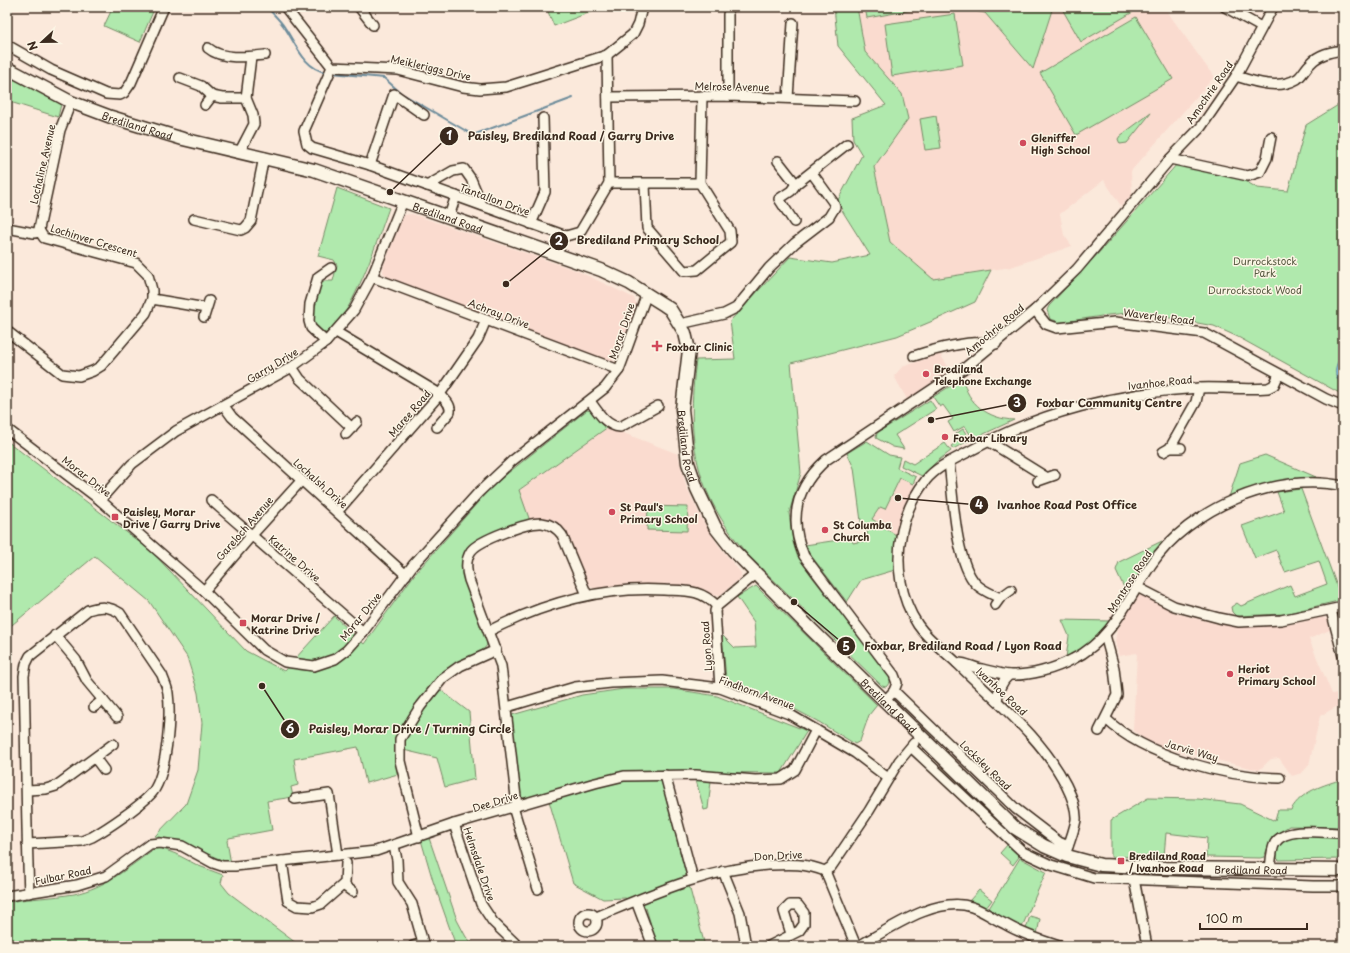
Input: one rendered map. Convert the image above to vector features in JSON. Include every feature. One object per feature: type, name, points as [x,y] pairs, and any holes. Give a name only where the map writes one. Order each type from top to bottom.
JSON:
[{"type":"street","points":[[7,45],[51,70],[106,94],[120,95],[124,93],[131,83],[164,7]]},
{"type":"street","points":[[285,7],[331,68]]},
{"type":"street","points":[[359,7],[373,25]]},
{"type":"street","name":"Meikleriggs Drive","points":[[331,68],[398,70],[463,87],[480,89],[518,84],[606,55],[633,34],[638,24],[642,7]]},
{"type":"street","points":[[1225,7],[1261,27]]},
{"type":"street","name":"Amochrie Road","points":[[894,691],[897,683],[894,675],[804,556],[798,542],[796,528],[798,500],[806,484],[815,470],[826,460],[941,385],[996,344],[1035,310],[1077,269],[1170,159],[1201,127],[1236,76],[1272,7]]},
{"type":"street","points":[[728,14],[728,96]]},
{"type":"street","points":[[788,98],[793,23]]},
{"type":"street","points":[[208,48],[214,53],[228,57],[251,57],[265,55]]},
{"type":"street","points":[[1236,76],[1257,82],[1278,84],[1297,79],[1312,61],[1323,54],[1342,50]]},
{"type":"street","points":[[606,55],[609,183],[700,183]]},
{"type":"street","points":[[240,151],[254,124],[253,115],[246,98],[251,57]]},
{"type":"street","name":"Tantallon Drive","points":[[331,68],[304,131],[307,144],[312,148],[370,165],[566,236],[580,232],[609,183]]},
{"type":"street","name":"Brediland Road","points":[[8,70],[71,102],[111,118],[183,139],[240,151],[314,170],[601,270],[647,293],[670,309],[685,333],[689,350],[682,409],[688,463],[697,489],[715,527],[733,550],[756,574],[884,702],[1015,828],[1044,846],[1067,851],[1101,865],[1165,868],[1343,870]]},
{"type":"street","points":[[180,78],[201,86],[212,96],[222,98],[246,98]]},
{"type":"street","points":[[370,165],[394,94],[424,115]]},
{"type":"street","points":[[205,105],[212,96]]},
{"type":"street","points":[[645,184],[647,228],[680,269],[688,272],[697,270],[729,244],[732,238],[730,231],[700,183],[702,96]]},
{"type":"street","name":"Melrose Avenue","points":[[608,97],[728,96],[855,101]]},
{"type":"street","name":"Lochaline Avenue","points":[[40,232],[39,229],[60,130],[71,102]]},
{"type":"street","points":[[531,224],[545,192],[543,118]]},
{"type":"street","points":[[1170,159],[1248,176],[1260,172],[1267,158],[1271,137]]},
{"type":"street","points":[[794,222],[779,199],[791,191],[796,184],[812,173],[847,144]]},
{"type":"street","points":[[194,219],[241,230],[245,228],[251,221],[264,157]]},
{"type":"street","points":[[778,161],[796,184]]},
{"type":"street","points":[[427,186],[457,169],[464,169],[471,179],[482,205]]},
{"type":"street","points":[[680,324],[724,314],[736,308],[774,263],[795,243],[833,212],[835,207],[834,202],[812,173]]},
{"type":"street","points":[[449,216],[456,196]]},
{"type":"street","name":"Garry Drive","points":[[100,500],[132,464],[176,431],[292,368],[326,342],[354,310],[372,277],[403,201]]},
{"type":"street","name":"Lochinver Crescent","points":[[7,228],[34,233],[40,232],[44,238],[136,263],[148,275],[151,285],[152,298]]},
{"type":"street","points":[[326,342],[311,328],[309,321],[310,304],[318,277],[331,268]]},
{"type":"street","name":"Achray Drive","points":[[372,277],[619,370]]},
{"type":"street","name":"Morar Drive","points":[[7,429],[100,500],[204,591],[264,650],[285,662],[314,666],[335,659],[347,650],[364,632],[406,575],[478,493],[512,461],[590,402],[605,388],[619,370],[647,293]]},
{"type":"street","points":[[7,331],[62,374],[78,376],[93,371],[101,366],[146,313],[152,298],[206,309]]},
{"type":"street","name":"Waverley Road","points":[[1035,310],[1046,324],[1057,328],[1115,322],[1204,333],[1326,399],[1343,406]]},
{"type":"street","name":"Maree Road","points":[[337,512],[440,394],[478,339],[486,320]]},
{"type":"street","points":[[336,332],[440,394],[449,405],[450,412],[437,427]]},
{"type":"street","points":[[914,356],[952,346],[988,342],[996,344]]},
{"type":"street","points":[[292,368],[300,379],[352,428]]},
{"type":"street","name":"Ivanhoe Road","points":[[1067,851],[1076,820],[1075,807],[1069,791],[1058,770],[1040,743],[997,701],[981,688],[957,663],[935,645],[919,626],[910,611],[903,592],[899,570],[900,542],[904,522],[913,500],[927,478],[949,462],[988,441],[1022,426],[1073,407],[1126,396],[1199,388],[1268,388],[1274,385],[1279,374]]},
{"type":"street","points":[[1181,448],[1166,450],[1196,402],[1199,388]]},
{"type":"street","points":[[590,402],[606,422],[620,427],[658,406]]},
{"type":"street","name":"Lochalsh Drive","points":[[224,406],[232,417],[406,575]]},
{"type":"street","points":[[988,441],[1047,478]]},
{"type":"street","points":[[949,462],[961,556],[967,571],[976,584],[998,602],[1011,590]]},
{"type":"street","name":"Gareloch Avenue","points":[[204,591],[252,534],[301,481]]},
{"type":"street","name":"Montrose Road","points":[[957,663],[964,662],[975,668],[1009,675],[1059,666],[1075,658],[1105,635],[1119,618],[1152,563],[1173,539],[1200,518],[1224,504],[1244,495],[1278,486],[1313,482],[1343,486]]},
{"type":"street","name":"Katrine Drive","points":[[211,500],[364,632]]},
{"type":"street","points":[[538,889],[515,806],[502,666],[469,580],[467,566],[469,555],[480,543],[529,524],[548,524],[559,531],[565,540],[587,595]]},
{"type":"street","points":[[489,631],[527,613],[559,602],[587,595],[630,589],[688,591],[705,596],[717,606],[756,574]]},
{"type":"street","points":[[1137,587],[1174,606],[1228,620],[1254,622],[1281,620],[1343,607]]},
{"type":"street","name":"Lyon Road","points":[[717,606],[715,616],[720,688]]},
{"type":"street","points":[[27,844],[82,841],[92,837],[152,794],[159,782],[163,769],[167,743],[168,693],[162,675],[120,613],[105,607],[88,610],[30,656],[26,664],[24,676],[27,844],[29,894]]},
{"type":"street","points":[[1331,610],[1343,656]]},
{"type":"street","points":[[55,635],[76,660],[87,680],[102,700],[117,717]]},
{"type":"street","points":[[1099,731],[1117,695],[1114,668],[1105,635]]},
{"type":"street","points":[[419,838],[400,761],[400,739],[420,707],[444,678],[460,666],[496,650]]},
{"type":"street","points":[[997,701],[999,689],[1009,675]]},
{"type":"street","name":"Findhorn Avenue","points":[[507,707],[575,687],[611,683],[662,681],[720,688],[789,714],[855,753],[888,778]]},
{"type":"street","points":[[884,702],[894,691]]},
{"type":"street","name":"Locksley Road","points":[[894,691],[1016,809],[1059,842],[1067,851]]},
{"type":"street","points":[[94,707],[102,700]]},
{"type":"street","name":"Jarvie Way","points":[[1106,719],[1119,731],[1131,739],[1165,755],[1254,776],[1280,778]]},
{"type":"street","name":"Dee Drive","points":[[160,843],[182,846],[213,863],[222,866],[234,866],[376,850],[419,838],[454,824],[594,783],[624,776],[696,774],[756,780],[781,779],[795,770],[816,730]]},
{"type":"street","points":[[856,946],[825,871],[832,867],[869,811],[888,778],[911,746],[921,736]]},
{"type":"street","points":[[27,790],[51,788],[113,744]]},
{"type":"street","name":"Brediland Road","points":[[911,746],[1023,852],[1051,865],[1076,874],[1094,878],[1134,878],[1343,886]]},
{"type":"street","points":[[95,758],[104,770]]},
{"type":"street","points":[[665,774],[693,879]]},
{"type":"street","points":[[295,799],[329,794],[338,855]]},
{"type":"street","name":"Helmsdale Drive","points":[[454,824],[481,904],[493,922],[518,946]]},
{"type":"street","points":[[1270,870],[1275,843],[1283,836],[1299,832],[1343,833]]},
{"type":"street","name":"Fulbar Road","points":[[7,896],[29,894],[77,885],[106,876],[150,844],[160,843]]},
{"type":"street","points":[[394,846],[397,860],[398,882],[412,904],[423,945],[412,946]]},
{"type":"street","points":[[282,861],[288,901],[293,905],[316,906],[343,885],[347,878],[346,864]]},
{"type":"street","name":"Don Drive","points":[[596,917],[693,879],[723,871],[794,864],[810,865],[825,871]]},
{"type":"street","points":[[723,871],[740,913],[746,946]]},
{"type":"street","points":[[1134,878],[1147,946]]},
{"type":"street","points":[[343,885],[353,892]]},
{"type":"street","points":[[636,901],[653,946]]},
{"type":"street","points":[[859,946],[918,914],[945,906],[971,906],[1022,933],[1059,946]]},
{"type":"street","points":[[769,946],[791,934]]},
{"type":"shaded area","name":"Gleniffer High School","points":[[857,7],[952,7],[985,13],[1033,69],[1053,7],[1164,7],[1214,77],[1131,171],[1132,195],[1121,206],[1104,180],[1060,214],[1064,235],[1072,246],[1011,267],[933,279],[890,242],[874,167],[908,119],[902,94],[865,52]]},
{"type":"shaded area","points":[[412,214],[578,271],[634,298],[637,306],[617,357],[612,361],[603,360],[388,278],[383,272],[384,265],[402,218],[404,215]]},
{"type":"shaded area","points":[[940,354],[951,371],[908,401],[894,376],[902,367]]},
{"type":"shaded area","name":"St Paul's Primary School","points":[[608,427],[678,454],[686,486],[702,520],[719,546],[741,573],[741,578],[720,595],[713,596],[703,589],[693,587],[662,584],[594,589],[586,581],[564,529],[553,520],[547,518],[529,518],[519,491]]},
{"type":"shaded area","points":[[901,477],[915,485],[896,535],[872,519],[880,507],[885,509]]},
{"type":"shaded area","name":"Heriot Primary School","points":[[1144,595],[1175,613],[1218,624],[1250,627],[1294,624],[1322,617],[1329,620],[1332,629],[1309,639],[1332,694],[1343,692],[1343,703],[1320,716],[1309,765],[1302,773],[1292,776],[1279,758],[1271,759],[1259,770],[1161,747],[1145,740],[1133,730],[1137,653],[1119,656],[1115,641],[1117,631],[1137,596]]},
{"type":"green space","points":[[113,7],[155,7],[140,42],[104,26]]},
{"type":"green space","points":[[546,7],[597,7],[596,10],[554,26]]},
{"type":"green space","points":[[834,7],[857,7],[865,52],[902,94],[908,119],[874,167],[890,242],[933,279],[991,270],[975,302],[897,336],[791,363],[801,473],[789,513],[793,542],[797,555],[813,578],[890,676],[890,682],[886,687],[882,686],[747,554],[729,531],[715,508],[705,486],[698,463],[692,415],[696,360],[735,359],[730,321],[790,257],[832,263],[870,255],[843,212],[838,200],[862,155],[853,140],[852,118],[886,105],[838,46]]},
{"type":"green space","points":[[865,7],[924,7],[924,8],[867,18]]},
{"type":"green space","points":[[952,7],[1053,7],[1033,69],[985,13]]},
{"type":"green space","points":[[1061,7],[1130,7],[1133,12],[1081,42]]},
{"type":"green space","points":[[955,14],[963,65],[892,76],[885,24]]},
{"type":"green space","points":[[1136,17],[1173,79],[1076,135],[1040,73]]},
{"type":"green space","points":[[7,73],[61,104],[58,117],[7,101]]},
{"type":"green space","name":"Durrockstock Park","points":[[1343,102],[1343,395],[1238,337],[1214,326],[1137,312],[1057,323],[1057,321],[1050,319],[1047,310],[1049,306],[1104,247],[1177,164],[1239,177],[1257,188],[1288,191],[1306,125]]},
{"type":"green space","points":[[1151,113],[1127,143],[1120,144],[1118,139],[1120,136]]},
{"type":"green space","points":[[936,116],[941,148],[925,150],[920,119]]},
{"type":"green space","points":[[337,188],[389,208],[371,257],[353,299],[343,316],[332,328],[322,334],[313,325],[314,309],[320,283],[324,281],[333,281],[337,265],[334,260],[318,256]]},
{"type":"green space","points":[[963,378],[969,395],[981,408],[996,417],[1014,420],[973,439],[965,426],[954,432],[948,422],[953,419],[943,405],[940,407],[933,397]]},
{"type":"green space","points":[[930,400],[936,409],[895,435],[904,449],[893,447],[876,438],[877,433]]},
{"type":"green space","points":[[587,410],[591,411],[608,427],[519,490],[530,521],[478,541],[464,577],[486,637],[487,645],[483,650],[446,669],[433,684],[469,712],[475,779],[445,787],[437,758],[395,748],[398,774],[366,783],[358,747],[294,759],[298,785],[291,787],[293,797],[267,801],[272,830],[229,838],[227,841],[231,864],[184,844],[155,836],[186,804],[198,770],[202,723],[198,693],[187,657],[149,601],[95,556],[7,629],[7,441],[151,551],[246,651],[284,671],[334,616],[364,644],[414,575],[493,485]]},
{"type":"green space","points":[[963,429],[970,440],[953,449],[951,446],[957,442],[953,436]]},
{"type":"green space","points":[[867,441],[889,455],[900,457],[897,468],[916,477],[913,484],[900,478],[885,509],[880,507],[872,519],[896,535],[895,570],[861,580],[847,602],[809,553],[805,545],[852,538],[853,543],[868,540],[867,530],[862,529],[854,468],[847,453]]},
{"type":"green space","points":[[945,443],[951,451],[936,462],[922,476],[901,466],[903,459],[913,464]]},
{"type":"green space","points":[[1265,455],[1316,477],[1271,483],[1229,497],[1240,463]]},
{"type":"green space","points":[[1301,489],[1342,600],[1284,614],[1236,616],[1232,612],[1231,607],[1237,603],[1241,606],[1290,585],[1295,596],[1327,584],[1319,561],[1285,572],[1276,550],[1255,558],[1242,526],[1284,511],[1277,492]]},
{"type":"green space","points":[[648,506],[688,507],[687,531],[647,530]]},
{"type":"green space","points":[[1162,541],[1126,592],[1116,570],[1119,562]]},
{"type":"green space","points":[[756,586],[877,705],[869,715],[860,741],[855,744],[819,722],[783,703],[732,685],[726,679],[722,635],[735,648],[756,647],[754,622],[737,597]]},
{"type":"green space","points":[[1062,620],[1110,621],[1087,645],[1066,658],[1069,636]]},
{"type":"green space","points":[[624,689],[673,689],[717,696],[807,731],[781,773],[659,772],[705,946],[657,946],[646,908],[625,898],[603,899],[573,883],[547,794],[518,801],[512,715],[582,695]]},
{"type":"green space","points":[[1343,779],[1343,827],[1289,826],[1272,837],[1264,857],[1206,857],[1207,838],[1166,833],[1164,856],[1111,857],[1111,820],[1148,798],[1198,799],[1240,804],[1275,821],[1278,810],[1291,810],[1295,803],[1307,793],[1321,786]]},
{"type":"green space","points":[[696,780],[711,781],[708,809],[704,810]]},
{"type":"green space","points":[[1296,834],[1343,835],[1343,859],[1279,860],[1277,858],[1277,847],[1283,839]]},
{"type":"green space","points":[[429,838],[457,920],[466,937],[476,946],[456,946],[433,881],[421,840]]},
{"type":"green space","points":[[1008,844],[1015,850],[1019,857],[1013,865],[1000,853]]},
{"type":"green space","points":[[158,847],[176,854],[199,866],[223,875],[221,883],[229,893],[300,946],[7,946],[7,902],[74,894],[96,887],[126,870]]},
{"type":"green space","points":[[1020,858],[1046,872],[1022,927],[1003,919],[988,910]]},
{"type":"green space","points":[[979,890],[992,900],[986,908],[969,901]]},
{"type":"green space","points":[[1030,916],[1040,919],[1037,934],[1026,929]]},
{"type":"water","points":[[1343,355],[1343,384],[1337,378],[1336,366]]},
{"type":"waterway","points":[[267,7],[283,25],[306,61],[318,70],[326,72]]},
{"type":"waterway","points":[[332,73],[384,78],[401,93],[473,135],[573,98]]},
{"type":"place","name":"Gleniffer High School","points":[[1023,143]]},
{"type":"place","name":"Paisley, Brediland Road / Garry Drive","points":[[390,192]]},
{"type":"place","name":"Brediland Primary School","points":[[506,284]]},
{"type":"place","name":"Foxbar Clinic","points":[[657,346]]},
{"type":"place","name":"Brediland Telephone Exchange","points":[[926,374]]},
{"type":"place","name":"Foxbar Community Centre","points":[[931,420]]},
{"type":"place","name":"Foxbar Library","points":[[945,437]]},
{"type":"place","name":"Ivanhoe Road Post Office","points":[[898,498]]},
{"type":"place","name":"St Paul's Primary School","points":[[612,512]]},
{"type":"place","name":"Paisley, Morar Drive / Garry Drive","points":[[115,517]]},
{"type":"place","name":"St Columba Church","points":[[825,530]]},
{"type":"place","name":"Foxbar, Brediland Road / Lyon Road","points":[[794,602]]},
{"type":"place","name":"Morar Drive / Katrine Drive","points":[[243,623]]},
{"type":"place","name":"Heriot Primary School","points":[[1230,674]]},
{"type":"place","name":"Paisley, Morar Drive / Turning Circle","points":[[262,686]]},
{"type":"place","name":"Brediland Road / Ivanhoe Road","points":[[1121,861]]},
{"type":"park label","name":"Durrockstock Wood","points":[[1255,289]]}]
